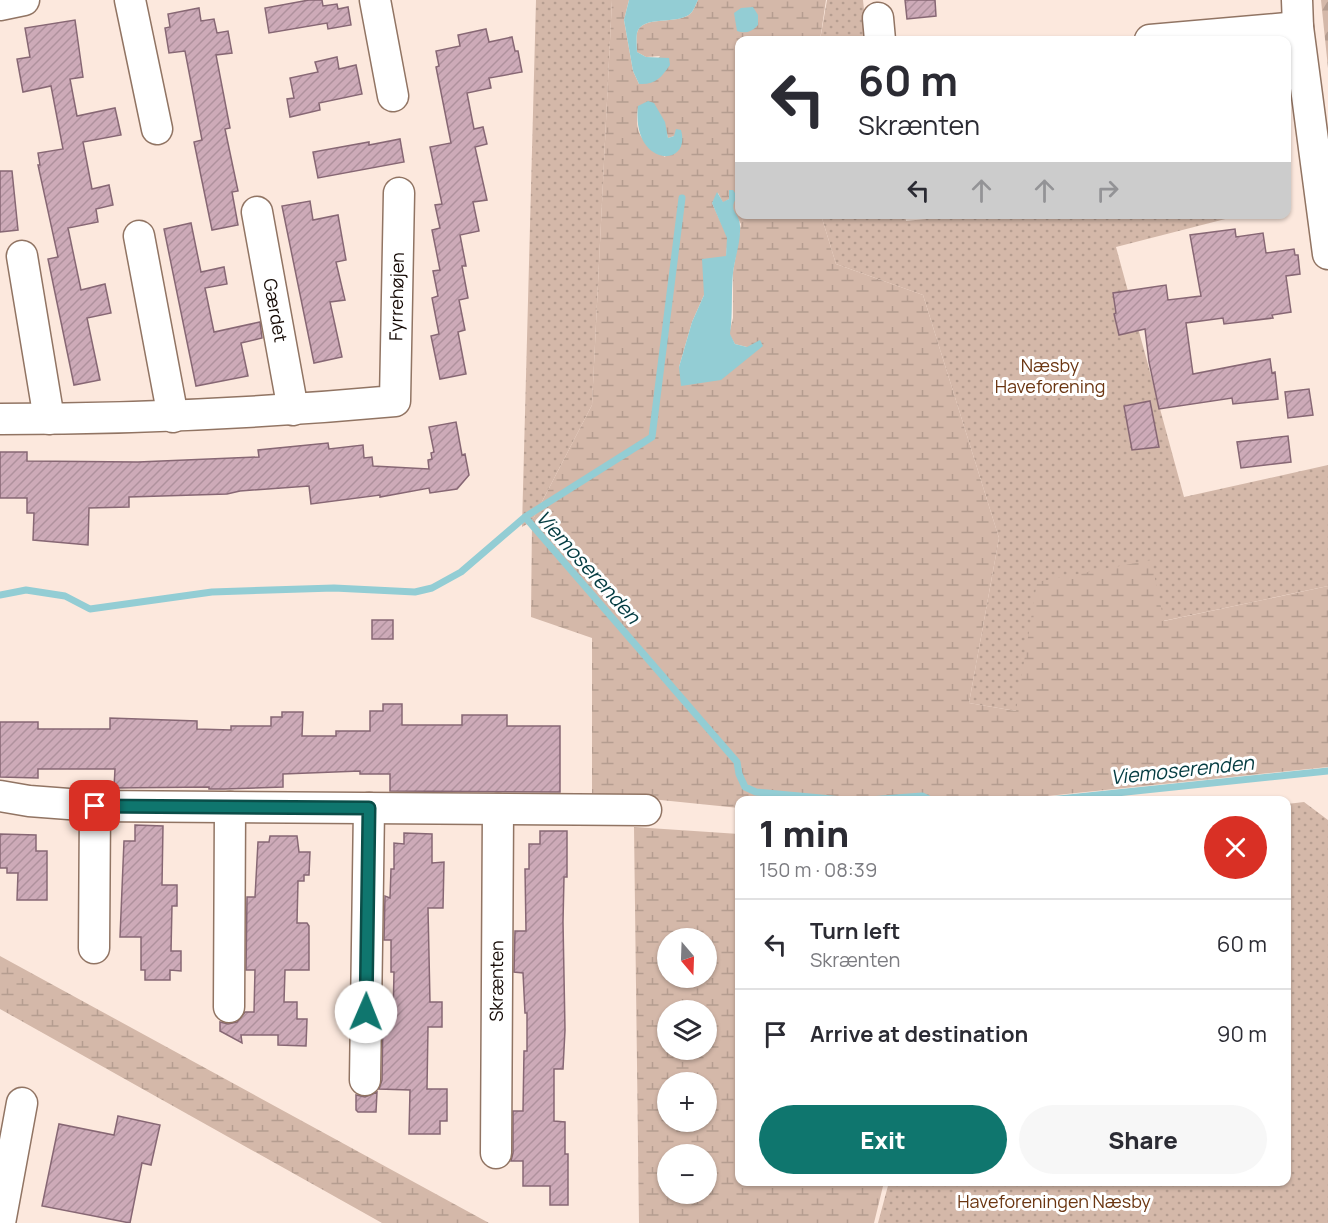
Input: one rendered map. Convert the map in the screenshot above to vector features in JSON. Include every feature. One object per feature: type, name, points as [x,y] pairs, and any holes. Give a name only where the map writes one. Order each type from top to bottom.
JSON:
[{"type":"street","points":[[0,5],[24,0]]},
{"type":"street","points":[[130,0],[157,129]]},
{"type":"street","points":[[375,0],[393,96]]},
{"type":"street","points":[[1173,36],[1297,14],[1328,254]]},
{"type":"street","name":"Fyrrehøjen","points":[[293,410],[395,401],[399,193]]},
{"type":"street","name":"Gærdet","points":[[257,212],[293,410]]},
{"type":"street","points":[[139,236],[173,417]]},
{"type":"street","points":[[22,256],[49,419]]},
{"type":"street","points":[[0,419],[173,417],[293,410]]},
{"type":"street","points":[[0,796],[29,801],[95,806],[646,810]]},
{"type":"street","points":[[94,948],[95,806]]},
{"type":"street","points":[[229,1007],[230,807]]},
{"type":"street","points":[[365,1080],[369,808]]},
{"type":"street","name":"Skrænten","points":[[496,1153],[498,809]]},
{"type":"street","points":[[0,1223],[22,1103]]},
{"type":"green space","points":[[536,0],[612,0],[592,405],[532,521],[522,527]]},
{"type":"green space","points":[[612,0],[629,0],[624,20],[633,71],[639,84],[660,56],[646,57],[637,52],[637,33],[640,27],[653,22],[685,17],[692,12],[698,0],[826,0],[821,36],[735,36],[735,214],[732,209],[733,203],[729,199],[723,203],[718,193],[712,203],[728,238],[726,256],[692,322],[679,367],[747,347],[735,344],[729,334],[733,318],[733,272],[741,224],[738,219],[822,219],[836,264],[923,295],[999,538],[969,703],[1016,711],[1037,582],[1151,560],[1164,621],[1328,586],[1328,767],[1048,796],[735,796],[735,808],[592,793],[592,638],[531,617],[532,521],[592,405]],"holes":[[[638,106],[667,134],[668,138],[674,136],[665,157],[641,137],[637,125]]]},
{"type":"green space","points":[[827,0],[863,0],[867,36],[821,36]]},
{"type":"green space","points":[[1321,0],[1328,0],[1328,68]]},
{"type":"green space","name":"Næsby Haveforening","points":[[822,219],[906,219],[906,221],[926,219],[1225,219],[1116,247],[1184,497],[1328,465],[1328,586],[1163,621],[1016,711],[969,703],[999,538],[923,295],[836,264]]},
{"type":"green space","name":"Haveforeningen Næsby","points":[[1304,802],[1328,820],[1328,1223],[878,1223],[888,1186],[1291,1186],[1291,804]]},
{"type":"green space","points":[[634,827],[735,834],[735,1186],[883,1186],[874,1223],[639,1223]]},
{"type":"green space","points":[[0,956],[489,1223],[382,1223],[0,1009]]},
{"type":"water","points":[[629,0],[698,0],[692,12],[685,17],[653,22],[640,27],[637,33],[637,52],[646,57],[669,58],[670,65],[667,70],[657,80],[649,83],[639,84],[633,71],[624,20]]},
{"type":"water","points":[[753,7],[758,15],[758,25],[748,32],[737,31],[734,13],[741,8]]},
{"type":"water","points":[[648,101],[654,103],[665,122],[668,138],[674,136],[676,129],[681,130],[682,143],[678,151],[670,156],[661,156],[651,151],[643,141],[638,126],[638,106]]},
{"type":"water","points":[[729,190],[733,190],[735,219],[739,221],[740,232],[733,273],[730,334],[735,344],[747,347],[760,340],[763,346],[721,380],[681,386],[679,367],[692,322],[704,295],[702,259],[726,256],[727,238],[712,203],[717,192],[723,202],[729,199]]},
{"type":"building","points":[[309,0],[322,0],[323,6],[337,4],[338,9],[348,7],[351,25],[328,29],[327,23],[269,33],[265,8]]},
{"type":"building","points":[[905,0],[935,0],[936,16],[907,19]]},
{"type":"building","points":[[199,8],[201,21],[214,19],[217,33],[228,31],[232,53],[216,55],[230,128],[225,129],[238,191],[232,192],[238,225],[212,230],[194,142],[202,140],[185,51],[169,53],[165,28],[170,27],[168,14]]},
{"type":"building","points":[[75,20],[83,77],[70,79],[77,116],[115,108],[121,135],[83,142],[92,189],[109,185],[113,205],[96,209],[98,222],[68,228],[81,290],[105,284],[111,313],[87,318],[100,380],[74,385],[48,259],[58,257],[38,165],[40,165],[38,153],[63,149],[51,86],[23,92],[17,59],[30,57],[25,28]]},
{"type":"building","points":[[486,29],[489,42],[512,37],[515,51],[518,51],[522,72],[489,78],[491,88],[467,93],[474,129],[483,127],[487,144],[475,147],[487,200],[473,202],[479,231],[460,235],[466,266],[462,266],[468,298],[459,300],[465,330],[458,332],[466,374],[440,379],[431,336],[439,334],[432,298],[438,296],[433,271],[440,270],[432,230],[440,228],[435,205],[442,204],[430,147],[451,143],[436,67],[439,66],[436,51],[460,46],[458,35]]},
{"type":"building","points":[[337,57],[339,69],[356,65],[362,94],[319,103],[320,110],[290,117],[287,99],[294,98],[290,78],[318,72],[315,62]]},
{"type":"building","points":[[400,139],[404,162],[318,178],[313,152]]},
{"type":"building","points":[[0,171],[12,171],[18,230],[0,232]]},
{"type":"building","points":[[310,201],[313,220],[338,215],[346,260],[336,262],[345,300],[330,302],[342,357],[314,363],[282,206]]},
{"type":"building","points":[[191,223],[201,272],[224,267],[227,284],[205,288],[214,332],[260,322],[262,338],[241,343],[248,376],[196,386],[164,229]]},
{"type":"building","points":[[1235,229],[1236,237],[1263,233],[1266,253],[1294,249],[1295,255],[1298,255],[1300,274],[1286,276],[1291,312],[1272,315],[1273,318],[1224,324],[1223,318],[1186,323],[1193,374],[1270,359],[1272,373],[1275,372],[1278,399],[1233,404],[1232,398],[1159,409],[1145,329],[1119,335],[1114,314],[1116,313],[1113,293],[1166,285],[1168,300],[1201,296],[1190,235]]},
{"type":"building","points":[[1309,389],[1313,415],[1288,418],[1285,392]]},
{"type":"building","points":[[1150,401],[1159,447],[1132,450],[1124,406]]},
{"type":"building","points":[[456,422],[462,455],[465,454],[469,475],[457,489],[430,493],[429,488],[380,497],[380,495],[311,504],[309,486],[227,494],[129,497],[129,507],[89,508],[88,545],[33,540],[34,513],[27,513],[27,498],[0,498],[0,452],[27,452],[27,461],[138,462],[259,457],[258,450],[328,443],[329,449],[363,445],[364,458],[372,457],[373,466],[429,469],[428,460],[432,459],[431,453],[434,452],[429,427]]},
{"type":"building","points":[[1288,436],[1291,462],[1241,468],[1237,442]]},
{"type":"building","points":[[372,620],[393,620],[393,639],[372,639]]},
{"type":"building","points":[[383,704],[402,704],[402,725],[462,725],[462,715],[507,715],[507,726],[560,726],[560,792],[390,791],[390,774],[360,774],[360,771],[283,774],[283,787],[224,789],[209,789],[209,787],[114,788],[115,769],[38,769],[38,778],[0,777],[0,722],[38,722],[38,729],[110,729],[110,718],[197,721],[197,729],[231,730],[231,726],[271,726],[271,717],[282,717],[282,712],[303,712],[302,736],[336,736],[336,731],[370,731],[370,711],[383,711]]},
{"type":"building","points":[[135,825],[163,826],[162,885],[177,885],[177,906],[172,906],[171,951],[181,951],[181,971],[170,970],[170,980],[145,980],[145,970],[141,970],[141,937],[120,937],[124,841],[135,841]]},
{"type":"building","points":[[540,831],[567,831],[567,877],[564,877],[563,922],[565,1030],[563,1069],[554,1069],[554,1121],[565,1122],[565,1154],[568,1154],[568,1205],[550,1205],[550,1186],[523,1186],[523,1161],[511,1161],[513,1111],[523,1111],[524,1051],[527,1051],[527,1013],[525,1013],[523,973],[514,972],[515,931],[526,931],[525,869],[529,869],[529,844],[540,844]]},
{"type":"building","points":[[404,833],[432,834],[432,863],[444,862],[443,908],[428,908],[430,1002],[442,1002],[442,1027],[428,1027],[427,1089],[447,1089],[447,1121],[440,1121],[440,1134],[409,1134],[410,1090],[379,1089],[382,1080],[383,1017],[393,1017],[394,972],[391,972],[391,940],[384,940],[385,896],[390,898],[391,869],[394,869],[394,843],[404,844]]},
{"type":"building","points":[[0,834],[36,835],[36,851],[47,851],[47,900],[17,900],[18,873],[7,873],[7,868],[0,868]]},
{"type":"building","points":[[270,836],[297,836],[299,852],[310,852],[309,875],[304,875],[304,881],[298,881],[297,923],[307,923],[309,926],[309,970],[285,970],[284,1002],[297,1002],[297,1019],[307,1019],[306,1046],[278,1045],[278,1035],[241,1035],[242,1043],[220,1031],[220,1022],[228,1024],[237,1022],[245,1012],[254,1012],[255,970],[246,970],[247,897],[255,897],[258,842],[269,842]]},
{"type":"building","points":[[377,1092],[376,1112],[356,1110],[356,1095],[365,1097]]},
{"type":"building","points":[[118,1116],[160,1125],[151,1165],[142,1163],[130,1223],[42,1206],[59,1124],[114,1135]]},
{"type":"waterway","points":[[525,517],[652,437],[682,198]]},
{"type":"waterway","name":"Viemoserenden","points":[[0,595],[26,590],[65,596],[90,609],[212,592],[334,588],[415,592],[432,588],[461,572],[525,517],[737,762],[745,787],[756,792],[799,796]]},
{"type":"waterway","name":"Viemoserenden","points":[[1088,796],[1328,771]]},
{"type":"route","points":[[95,806],[369,808],[366,1012]]}]
